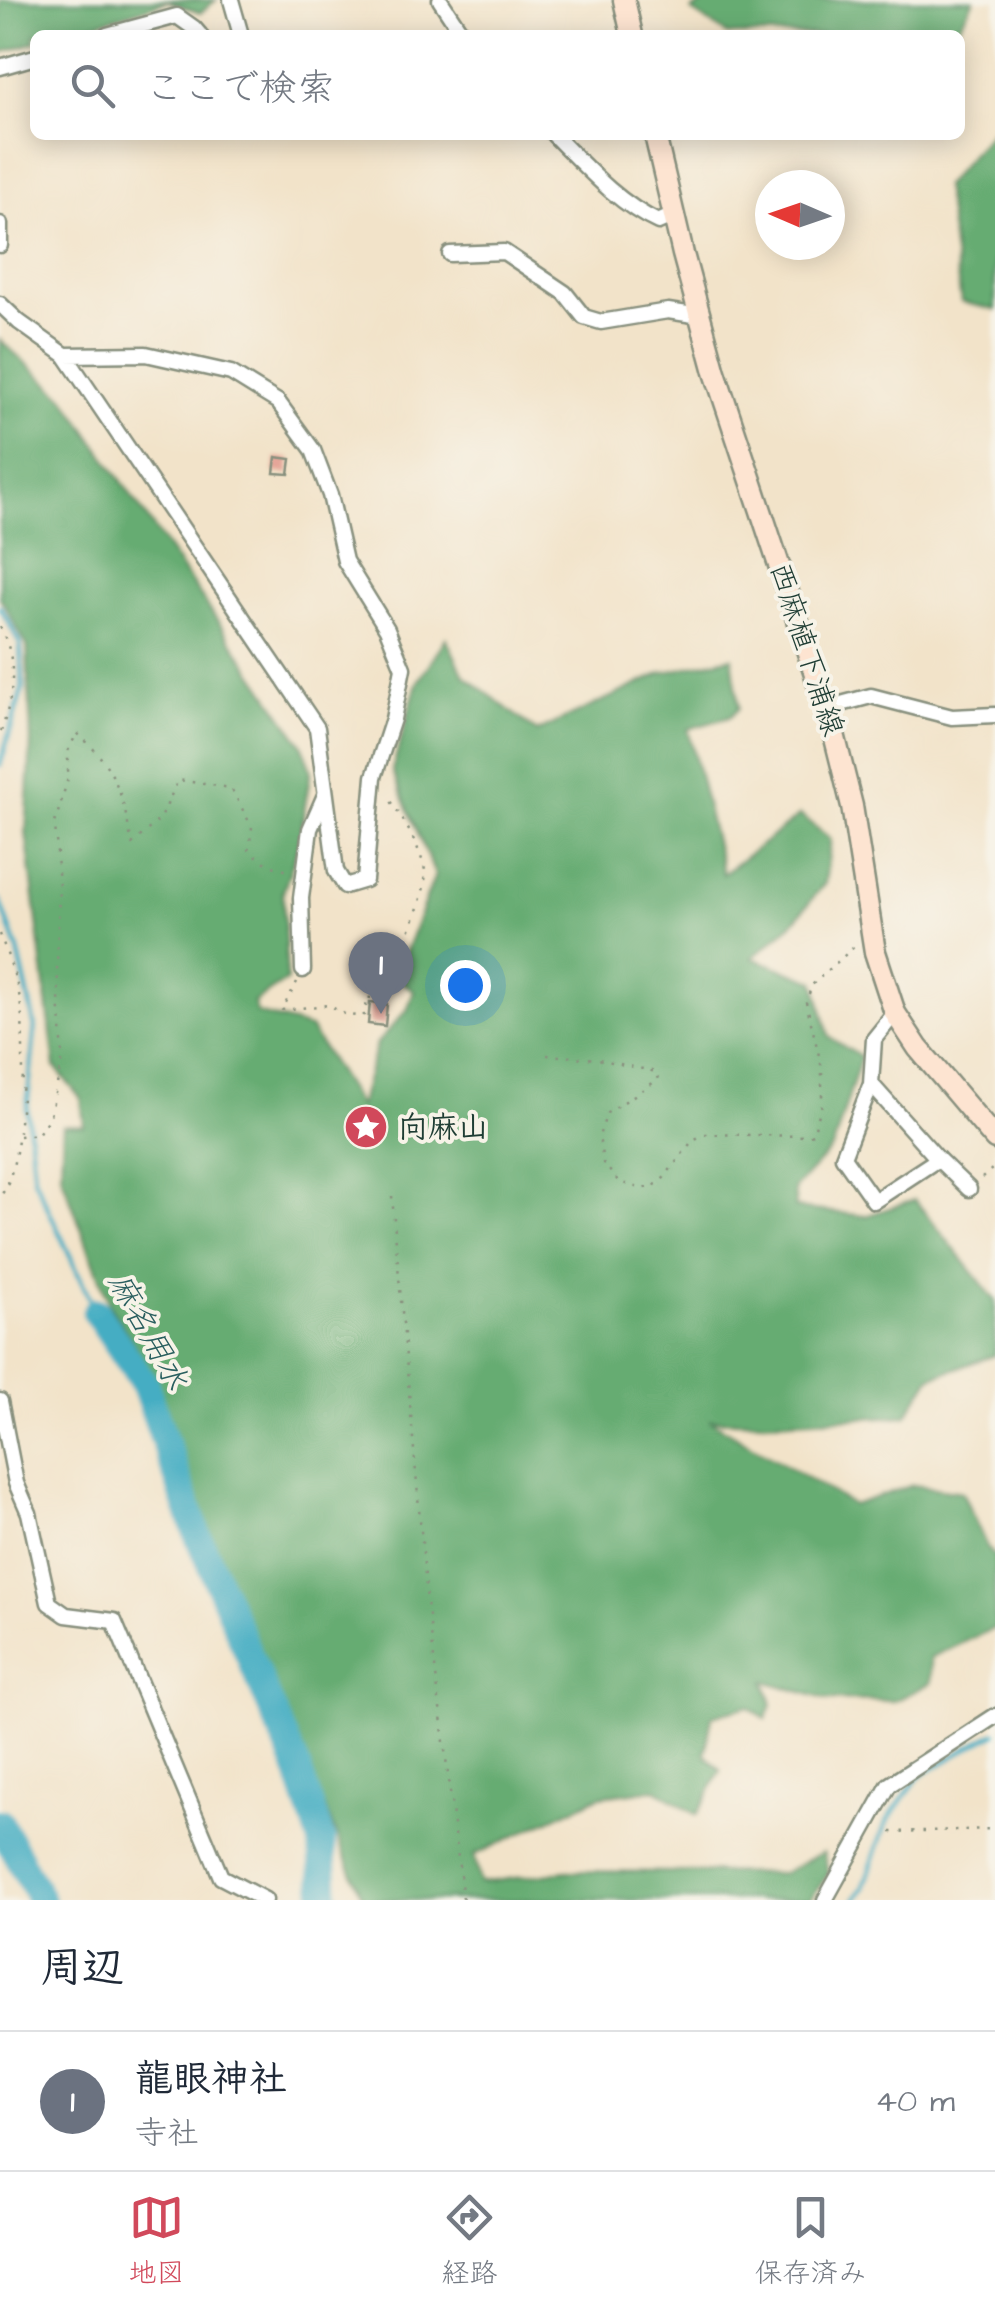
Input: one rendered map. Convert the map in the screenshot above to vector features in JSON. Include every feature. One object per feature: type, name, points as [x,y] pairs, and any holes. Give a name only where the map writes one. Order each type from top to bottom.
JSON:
[{"type":"main road","points":[[624,0],[631,30]]},
{"type":"main road","name":"西麻植下浦線","points":[[656,140],[715,372],[845,770],[880,972],[895,1013],[918,1048],[995,1140]]},
{"type":"street","points":[[231,0],[240,30]]},
{"type":"street","points":[[440,0],[460,30]]},
{"type":"street","points":[[125,30],[177,16],[196,30]]},
{"type":"street","points":[[0,67],[30,58]]},
{"type":"street","points":[[559,140],[602,183],[645,216],[658,222],[674,216]]},
{"type":"street","points":[[0,224],[0,245]]},
{"type":"street","points":[[450,254],[504,252],[565,292],[584,317],[601,322],[668,311],[700,316]]},
{"type":"street","points":[[0,304],[66,355],[317,728],[336,871],[345,886],[366,880],[374,776],[393,718],[402,668],[387,629],[345,561],[330,494],[313,450],[278,402],[231,373],[146,354],[66,355]]},
{"type":"street","points":[[826,708],[871,696],[952,717],[995,715]]},
{"type":"street","points":[[304,970],[301,898],[310,829],[326,792]]},
{"type":"street","points":[[895,1013],[874,1039],[871,1084],[843,1157],[874,1202],[938,1159]]},
{"type":"street","points":[[871,1084],[969,1189]]},
{"type":"street","points":[[0,1401],[16,1483],[29,1513],[50,1602],[66,1615],[114,1620],[221,1877],[266,1900]]},
{"type":"street","points":[[825,1900],[888,1785],[995,1716]]},
{"type":"path","points":[[0,628],[9,644],[13,684],[0,734]]},
{"type":"path","points":[[19,1136],[38,1134],[50,1116],[63,1057],[55,823],[68,778],[68,751],[77,732],[98,750],[121,790],[132,844],[161,818],[178,780],[200,782],[231,788],[252,827],[249,850],[269,866],[304,875]]},
{"type":"path","points":[[304,970],[282,1010],[328,1005],[348,1016],[365,1015],[367,998],[379,996],[420,900],[426,873],[404,820],[374,776]]},
{"type":"path","points":[[547,1055],[598,1058],[656,1072],[658,1079],[607,1113],[600,1136],[602,1162],[618,1182],[643,1189],[660,1183],[693,1140],[705,1134],[813,1134],[822,1104],[822,1068],[806,1002],[812,984],[872,932]]},
{"type":"path","points":[[0,934],[20,997],[24,1038],[19,1136],[6,1190],[0,1196]]},
{"type":"path","points":[[969,1189],[995,1163]]},
{"type":"path","points":[[392,1196],[427,1600],[463,1900]]},
{"type":"path","points":[[891,1832],[995,1829]]},
{"type":"green space","points":[[0,0],[216,0],[200,13],[168,1],[75,30],[30,30],[30,44],[0,53]]},
{"type":"green space","points":[[707,0],[974,0],[957,30],[720,30],[692,11]]},
{"type":"green space","points":[[995,127],[995,310],[961,302],[944,186]]},
{"type":"green space","points":[[0,340],[64,397],[302,744],[311,770],[298,847],[283,892],[287,980],[254,1002],[257,1013],[310,1028],[359,1106],[377,1043],[407,1010],[414,991],[396,977],[435,875],[392,770],[417,683],[446,638],[464,675],[537,732],[662,673],[732,657],[739,708],[730,717],[688,729],[723,874],[800,815],[831,839],[825,883],[791,925],[752,958],[815,981],[829,1037],[861,1057],[833,1147],[794,1189],[796,1208],[865,1216],[915,1200],[995,1300],[995,1355],[931,1377],[906,1416],[764,1422],[709,1420],[853,1505],[913,1485],[962,1492],[995,1557],[995,1628],[931,1657],[931,1683],[895,1701],[828,1700],[765,1681],[772,1705],[766,1719],[748,1706],[712,1716],[705,1754],[721,1770],[697,1815],[656,1789],[600,1796],[474,1855],[480,1883],[566,1871],[782,1873],[823,1852],[829,1873],[810,1900],[364,1900],[214,1551],[151,1372],[110,1306],[61,1174],[63,1125],[84,1126],[81,1099],[55,1067],[26,833],[31,741],[27,646],[0,597]]},
{"type":"building","points":[[276,457],[291,459],[289,474],[274,473]]},
{"type":"building","points":[[370,1002],[387,1004],[385,1026],[368,1024]]},
{"type":"waterway","name":"麻名用水","points":[[0,607],[20,643],[23,687],[0,765]]},
{"type":"waterway","name":"麻名用水","points":[[0,900],[18,950],[35,1027],[27,1109],[34,1178],[96,1312]]},
{"type":"waterway","name":"麻名用水","points":[[96,1312],[145,1385],[197,1534],[297,1767],[322,1842],[325,1900]]},
{"type":"waterway","points":[[855,1900],[864,1887],[886,1823],[919,1776],[995,1733]]},
{"type":"waterway","points":[[0,1823],[41,1900]]},
{"type":"place","name":"龍眼神社","points":[[381,1014]]},
{"type":"place","name":"向麻山","points":[[366,1127]]}]
